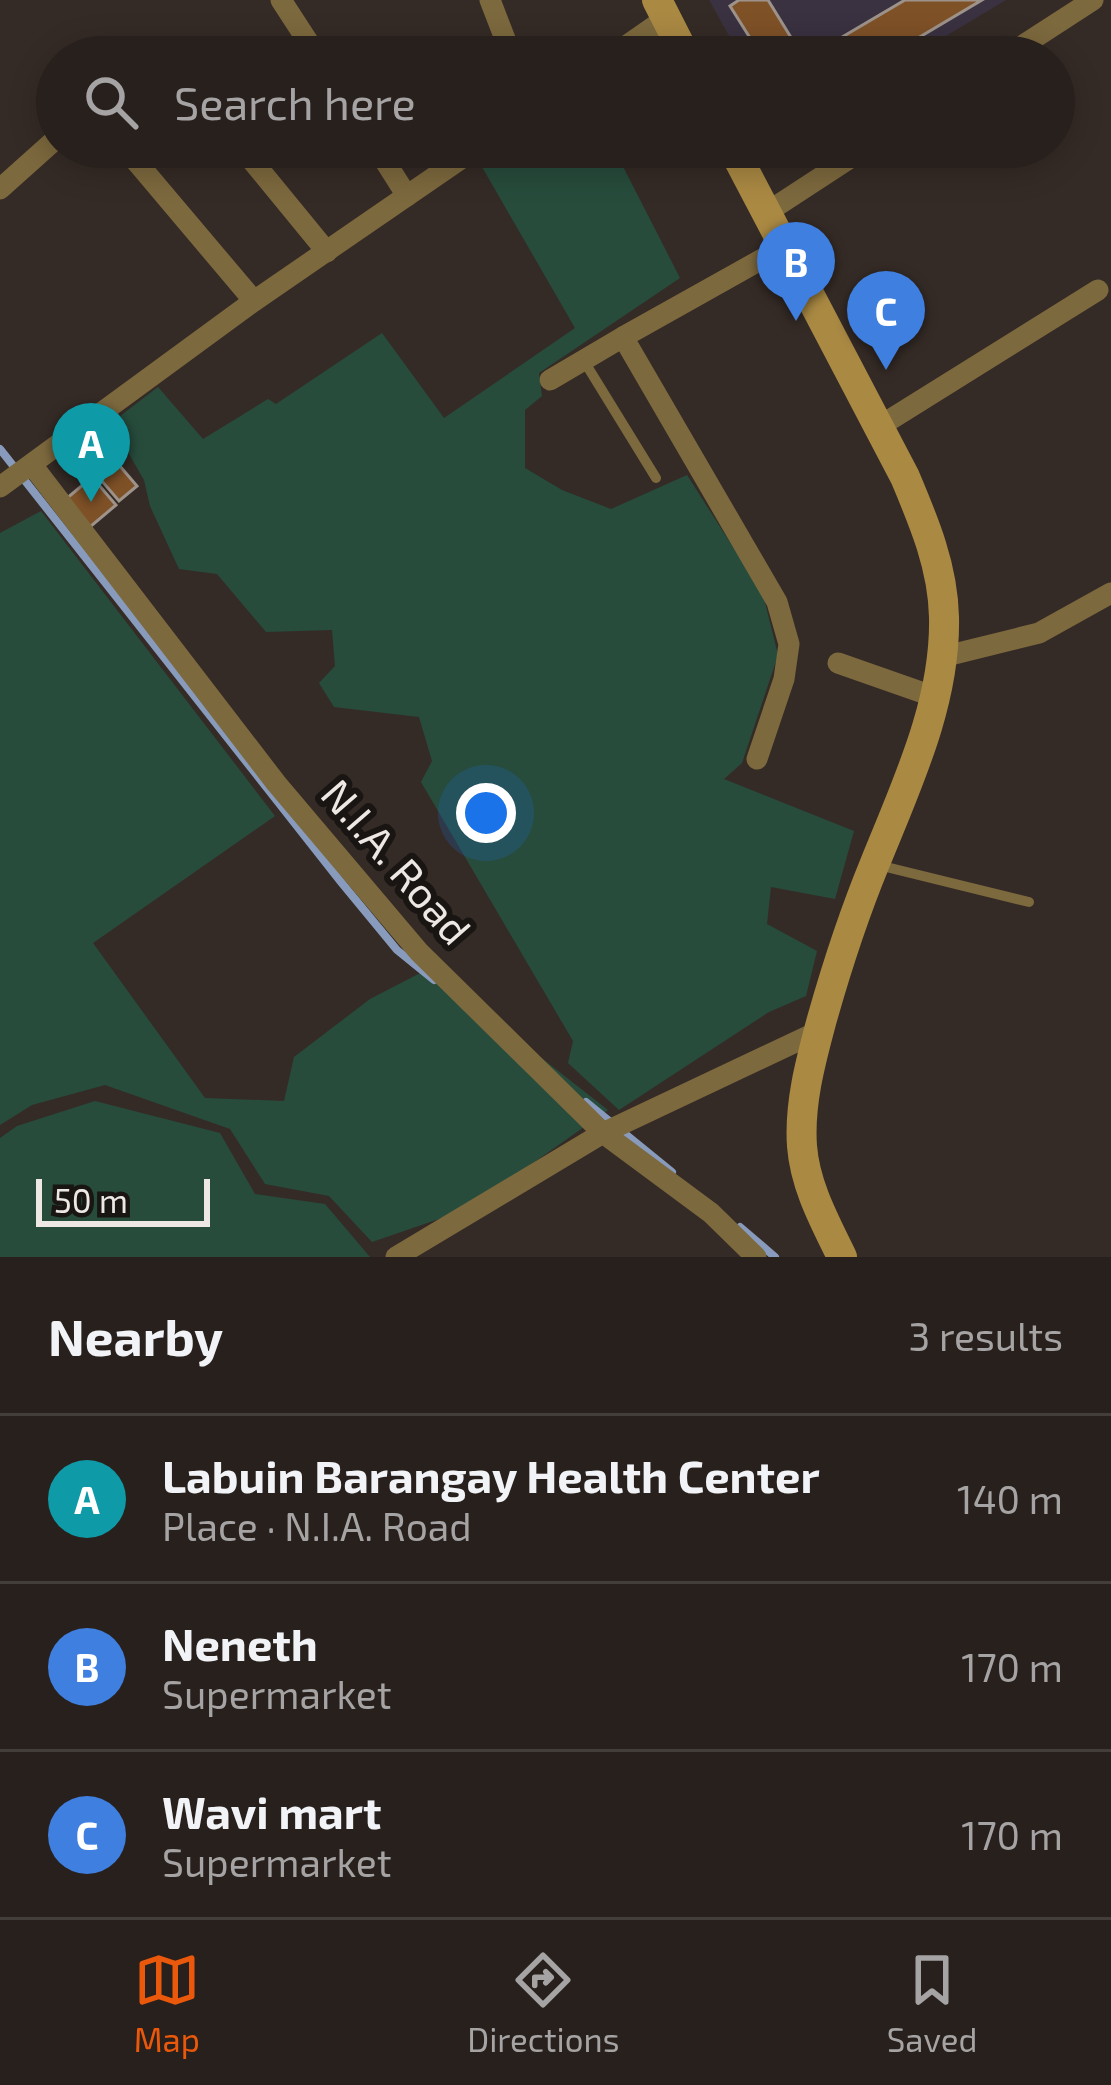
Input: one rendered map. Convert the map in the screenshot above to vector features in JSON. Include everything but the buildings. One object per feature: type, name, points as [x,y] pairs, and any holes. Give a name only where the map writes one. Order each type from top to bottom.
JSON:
[{"type":"main road","points":[[661,9],[675,36]]},
{"type":"main road","points":[[743,168],[880,426],[928,531],[944,618],[935,697],[874,864],[806,1081],[802,1147],[817,1206],[842,1257]]},
{"type":"street","points":[[281,0],[304,36]]},
{"type":"street","points":[[490,0],[504,36]]},
{"type":"street","points":[[1037,36],[1093,0]]},
{"type":"street","points":[[632,36],[661,9]]},
{"type":"street","points":[[0,189],[36,157]]},
{"type":"street","points":[[142,168],[254,301]]},
{"type":"street","points":[[258,168],[326,252]]},
{"type":"street","points":[[389,168],[407,196]]},
{"type":"street","points":[[1,484],[448,168]]},
{"type":"street","points":[[766,213],[835,168]]},
{"type":"street","points":[[550,380],[782,248]]},
{"type":"street","points":[[880,426],[1098,290]]},
{"type":"street","points":[[623,337],[778,602],[789,644],[784,679],[757,759]]},
{"type":"street","name":"N.I.A. Road","points":[[32,465],[277,783],[419,952],[603,1133],[711,1213],[757,1257]]},
{"type":"street","points":[[942,657],[1039,633],[1111,593]]},
{"type":"street","points":[[838,664],[935,697]]},
{"type":"street","points":[[396,1257],[603,1133],[819,1031]]},
{"type":"lane","points":[[584,361],[656,478]]},
{"type":"lane","points":[[874,864],[1029,902]]},
{"type":"shaded area","points":[[709,0],[1006,0],[946,36],[729,36]]},
{"type":"green space","points":[[483,168],[624,168],[680,278],[539,373],[542,396],[525,410],[525,468],[562,490],[611,509],[687,475],[763,594],[778,655],[742,763],[724,779],[854,831],[835,899],[771,887],[767,924],[817,951],[806,996],[769,1012],[619,1110],[568,1063],[573,1041],[421,782],[432,761],[419,717],[334,707],[319,683],[335,666],[332,630],[266,632],[217,574],[179,569],[150,506],[144,480],[111,423],[158,387],[203,439],[268,399],[276,404],[382,333],[444,418],[575,328]]},
{"type":"green space","points":[[41,511],[275,816],[93,943],[205,1098],[284,1101],[294,1057],[370,999],[428,969],[608,1110],[468,1209],[372,1242],[329,1196],[265,1184],[230,1129],[105,1085],[32,1105],[0,1125],[0,533]]},
{"type":"green space","points":[[95,1101],[220,1133],[255,1194],[325,1204],[370,1257],[0,1257],[0,1138],[17,1126]]},
{"type":"waterway","points":[[0,449],[341,882],[397,950],[434,980]]},
{"type":"waterway","points":[[586,1102],[672,1172]]},
{"type":"waterway","points":[[740,1227],[775,1257]]},
{"type":"place","name":"Neneth","points":[[796,321]]},
{"type":"place","name":"Wavi mart","points":[[886,370]]},
{"type":"place","name":"Labuin Barangay Health Center","points":[[91,502]]}]
